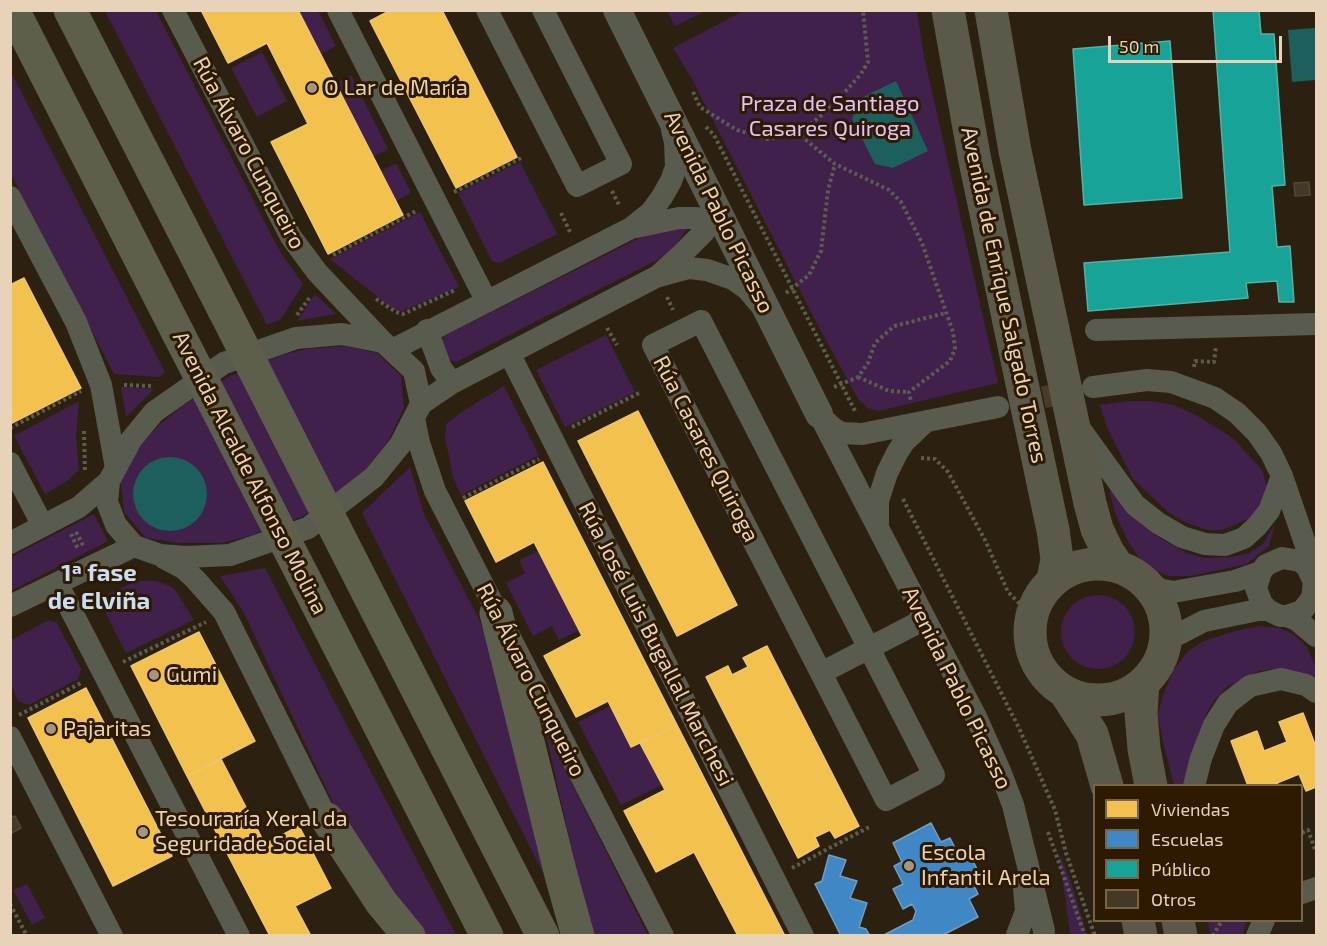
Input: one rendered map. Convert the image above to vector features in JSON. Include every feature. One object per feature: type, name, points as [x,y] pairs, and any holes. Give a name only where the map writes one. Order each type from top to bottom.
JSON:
[{"type":"highway","name":"Avenida Alcalde Alfonso Molina","points":[[13,10],[487,936]]},
{"type":"highway","points":[[70,10],[543,936]]},
{"type":"highway","points":[[496,613],[561,875],[579,936]]},
{"type":"highway","points":[[327,819],[381,902],[409,936]]},
{"type":"main road","name":"Avenida de Enrique Salgado Torres","points":[[948,10],[975,161],[1053,530],[1057,559],[1053,580]]},
{"type":"main road","name":"Avenida de Enrique Salgado Torres","points":[[991,10],[1015,151],[1071,418],[1097,529],[1118,567]]},
{"type":"main road","points":[[1095,564],[1118,567],[1135,575],[1149,587],[1161,606],[1166,627],[1164,650],[1156,668],[1143,683],[1125,695],[1105,700],[1084,699],[1065,692],[1050,681],[1038,666],[1031,649],[1029,630],[1033,611],[1041,594],[1053,580],[1073,568],[1095,564]]},
{"type":"main road","points":[[1143,683],[1141,713],[1144,749],[1151,784]]},
{"type":"main road","points":[[1065,692],[1092,734],[1106,784]]},
{"type":"street","name":"Rúa Álvaro Cunqueiro","points":[[172,10],[291,237],[311,266],[414,371],[419,443],[435,491],[663,936]]},
{"type":"street","points":[[338,10],[486,300]]},
{"type":"street","points":[[487,10],[577,186],[621,164],[543,10]]},
{"type":"street","name":"Avenida Pablo Picasso","points":[[617,10],[666,106],[718,218],[773,320],[819,414],[976,717],[1013,806],[1044,933]]},
{"type":"street","points":[[10,543],[43,526],[67,521],[112,475],[131,440],[154,412],[225,363],[296,338],[342,334],[388,346],[427,330],[631,228],[651,212],[662,197],[676,167],[675,142],[666,106]]},
{"type":"street","points":[[10,196],[76,322],[101,385],[112,475],[108,502],[116,525],[134,546],[160,555],[183,568],[224,612],[327,819]]},
{"type":"street","points":[[631,228],[679,218],[718,218]]},
{"type":"street","points":[[656,277],[718,218]]},
{"type":"street","points":[[160,555],[186,557],[230,555],[309,528],[374,477],[400,445],[417,411],[452,383],[656,277],[689,268],[722,274],[747,289],[773,320]]},
{"type":"street","name":"Rúa Casares Quiroga","points":[[701,321],[934,775],[886,800],[820,673],[653,345],[701,321]]},
{"type":"street","points":[[1096,330],[1317,324]]},
{"type":"street","points":[[427,330],[441,368],[452,383]]},
{"type":"street","name":"Rúa José Luis Bugallal Marchesi","points":[[509,353],[803,936]]},
{"type":"street","points":[[1093,387],[1148,380],[1171,382],[1215,398],[1238,413],[1257,433],[1271,453],[1286,486],[1306,546],[1312,574],[1314,603],[1302,611],[1277,613],[1250,611],[1204,621],[1173,638],[1164,650]]},
{"type":"street","points":[[842,433],[862,434],[918,415],[998,407]]},
{"type":"street","name":"Avenida Pablo Picasso","points":[[819,414],[833,428],[842,433],[841,456]]},
{"type":"street","points":[[878,528],[876,513],[887,473],[918,415]]},
{"type":"street","points":[[1071,418],[1135,505],[1158,523],[1182,537],[1205,544],[1225,545],[1244,538],[1257,526],[1286,486]]},
{"type":"street","points":[[10,464],[43,526]]},
{"type":"street","points":[[1286,486],[1290,519],[1282,546],[1267,566],[1256,588],[1262,604],[1298,621],[1317,636]]},
{"type":"street","points":[[10,606],[57,583],[87,560],[134,546]]},
{"type":"street","points":[[1149,587],[1173,592],[1235,581],[1282,558],[1299,561],[1312,574]]},
{"type":"street","points":[[57,583],[239,936]]},
{"type":"street","points":[[820,673],[925,619]]},
{"type":"street","points":[[1194,784],[1201,758],[1214,725],[1228,703],[1243,691],[1261,682],[1281,679],[1306,685],[1317,692]]},
{"type":"street","points":[[10,737],[112,936]]},
{"type":"street","points":[[1017,935],[1026,912],[1021,841]]},
{"type":"street","points":[[1257,936],[1264,922]]},
{"type":"street","points":[[1017,935],[1032,930],[1044,933]]},
{"type":"path","points":[[693,93],[700,107],[737,130],[768,138],[802,131],[823,114],[861,74],[868,62],[863,10]]},
{"type":"path","points":[[704,125],[714,135],[857,414]]},
{"type":"path","points":[[796,132],[835,164],[889,190],[901,202],[922,243],[952,332],[955,350],[950,361],[909,392],[889,390],[858,377]]},
{"type":"path","points":[[453,193],[523,157]]},
{"type":"path","points":[[786,293],[809,275],[821,251],[828,190],[835,164]]},
{"type":"path","points":[[610,188],[620,207]]},
{"type":"path","points":[[327,258],[422,208]]},
{"type":"path","points":[[561,213],[570,232]]},
{"type":"path","points":[[667,297],[676,315]]},
{"type":"path","points":[[834,387],[858,377],[868,363],[875,343],[894,326],[946,312]]},
{"type":"path","points":[[607,327],[616,345]]},
{"type":"path","points":[[10,428],[84,390]]},
{"type":"path","points":[[564,431],[641,392]]},
{"type":"path","points":[[909,392],[918,415]]},
{"type":"path","points":[[456,491],[460,500],[542,457]]},
{"type":"path","points":[[917,458],[935,459],[948,472],[985,540],[1008,592],[1018,603]]},
{"type":"path","points":[[902,495],[1019,728],[1055,810],[1066,853],[1095,936]]},
{"type":"path","points":[[67,521],[87,560]]},
{"type":"path","points":[[67,521],[87,560]]},
{"type":"path","points":[[123,662],[209,621]]},
{"type":"path","points":[[20,715],[89,679]]},
{"type":"path","points":[[790,869],[871,826]]},
{"type":"path","points":[[1303,832],[1308,830],[1317,852]]},
{"type":"path","points":[[1048,832],[1085,936]]},
{"type":"path","points":[[10,904],[27,936]]},
{"type":"path","points":[[1213,936],[1221,922]]},
{"type":"green space","points":[[105,11],[156,11],[279,250],[303,284],[281,319],[267,325]]},
{"type":"green space","points":[[298,11],[318,11],[336,46],[321,54]]},
{"type":"green space","points":[[667,11],[705,11],[675,26]]},
{"type":"green space","name":"Praza de Santiago Casares Quiroga","points":[[743,11],[917,11],[923,52],[998,383],[878,411],[868,408],[858,399],[693,81],[673,48]]},
{"type":"green space","points":[[262,52],[287,101],[257,117],[231,68]]},
{"type":"green space","points":[[10,70],[165,372],[159,377],[114,374],[11,174]]},
{"type":"green space","points":[[351,75],[388,149],[373,157],[335,83]]},
{"type":"green space","points":[[520,162],[557,234],[499,263],[492,261],[458,193]]},
{"type":"green space","points":[[396,163],[411,193],[396,201],[381,171]]},
{"type":"green space","points":[[420,212],[459,287],[402,311],[394,310],[330,259]]},
{"type":"green space","points":[[668,228],[687,229],[673,249],[657,260],[456,362],[446,359],[440,345],[444,336],[645,235]]},
{"type":"green space","points":[[315,294],[336,314],[297,321]]},
{"type":"green space","points":[[606,335],[635,392],[565,427],[536,370]]},
{"type":"green space","points":[[345,346],[377,353],[401,376],[404,408],[389,440],[368,468],[347,486],[301,517],[246,537],[221,543],[180,543],[146,538],[124,512],[120,477],[137,449],[159,425],[181,407],[228,377],[278,356],[306,349]],"holes":[[[149,464],[195,468],[205,486],[205,504],[194,522],[185,527],[167,531],[147,523],[134,505],[134,485]]]},
{"type":"green space","points":[[504,386],[539,455],[461,495],[453,477],[445,438],[446,424]]},
{"type":"green space","points":[[121,387],[154,389],[126,417]]},
{"type":"green space","points":[[79,401],[76,437],[79,470],[67,481],[45,494],[14,436]]},
{"type":"green space","points":[[1150,401],[1173,405],[1194,414],[1233,438],[1262,470],[1267,487],[1261,506],[1250,518],[1222,530],[1207,530],[1185,522],[1168,512],[1133,479],[1106,425],[1100,405]]},
{"type":"green space","points":[[410,467],[424,514],[479,619],[497,666],[544,875],[362,513]]},
{"type":"green space","points":[[1109,489],[1142,525],[1187,553],[1204,558],[1231,557],[1249,553],[1263,544],[1275,523],[1269,546],[1247,564],[1191,576],[1169,576],[1153,570],[1140,559],[1128,541],[1115,513]]},
{"type":"green space","points":[[94,514],[108,541],[11,591],[11,557]]},
{"type":"green space","points":[[538,551],[578,631],[559,640],[552,626],[533,636],[506,583],[525,573],[519,560]]},
{"type":"green space","points":[[265,568],[456,935],[423,935],[338,814],[244,613],[220,576]]},
{"type":"green space","points":[[137,581],[157,581],[174,588],[194,620],[126,653],[98,598]]},
{"type":"green space","points":[[1091,595],[1105,595],[1119,601],[1129,611],[1135,625],[1135,639],[1129,653],[1119,663],[1105,669],[1091,669],[1077,663],[1067,653],[1061,639],[1061,625],[1067,611],[1077,601]]},
{"type":"green space","points":[[49,620],[57,623],[81,669],[78,679],[29,705],[18,701],[11,684],[11,640]]},
{"type":"green space","points":[[1259,626],[1279,628],[1293,634],[1307,647],[1316,668],[1316,682],[1291,672],[1271,669],[1256,672],[1227,687],[1207,712],[1185,784],[1174,784],[1158,714],[1163,695],[1173,671],[1188,651],[1204,641]]},
{"type":"green space","points":[[610,706],[631,747],[640,743],[662,785],[621,805],[578,722]]},
{"type":"green space","points":[[545,730],[648,935],[591,935]]},
{"type":"green space","points":[[1059,852],[1072,885],[1087,935],[1070,935]]},
{"type":"green space","points":[[27,884],[45,918],[32,925],[13,890]]},
{"type":"green space","points":[[1208,922],[1246,922],[1243,936],[1210,935]]},
{"type":"water","points":[[1315,28],[1316,80],[1292,82],[1288,30]]},
{"type":"water","points":[[896,81],[928,151],[893,168],[875,164],[852,119],[859,99]]},
{"type":"water","points":[[170,457],[184,460],[196,468],[204,480],[207,494],[204,508],[196,520],[184,528],[170,531],[156,528],[144,520],[136,508],[133,494],[136,480],[144,468],[156,460]]},
{"type":"building: Viviendas","points":[[201,10],[298,10],[403,215],[328,254],[271,142],[308,124],[267,43],[228,63]]},
{"type":"building: Viviendas","points":[[391,10],[442,10],[517,157],[456,188],[370,21]]},
{"type":"building: Viviendas","points":[[24,278],[81,388],[12,423],[10,285]]},
{"type":"building: Viviendas","points":[[638,411],[737,605],[677,636],[578,441]]},
{"type":"building: Viviendas","points":[[543,462],[677,725],[631,747],[608,701],[576,717],[544,656],[582,636],[534,542],[496,562],[465,501]]},
{"type":"building: Viviendas","points":[[199,632],[255,741],[187,776],[131,666]]},
{"type":"building: Viviendas","points":[[767,646],[859,826],[835,838],[830,830],[815,837],[819,846],[798,858],[706,677],[728,666],[732,675],[748,667],[743,658]]},
{"type":"building: Viviendas","points":[[86,688],[172,856],[113,886],[28,718]]},
{"type":"building: Viviendas","points":[[1303,713],[1316,747],[1316,787],[1306,791],[1299,774],[1277,784],[1247,784],[1231,741],[1257,731],[1264,751],[1287,742],[1279,722]]},
{"type":"building: Viviendas","points":[[677,725],[785,936],[738,936],[694,852],[656,872],[624,811],[665,790],[640,743]]},
{"type":"building: Viviendas","points":[[221,759],[265,844],[299,826],[331,888],[295,906],[311,936],[270,936],[187,776]]},
{"type":"building: Escuelas","points":[[931,823],[941,842],[950,838],[959,856],[968,851],[978,871],[969,875],[978,894],[969,899],[978,917],[941,936],[882,936],[913,920],[916,911],[912,904],[903,909],[893,889],[903,884],[894,866],[902,862],[893,843]]},
{"type":"building: Escuelas","points":[[829,855],[846,860],[840,876],[857,881],[850,898],[867,903],[859,927],[866,929],[870,936],[841,936],[815,884],[822,881]]},
{"type":"building: Público","points":[[1213,10],[1259,10],[1261,34],[1274,34],[1285,185],[1272,186],[1277,247],[1290,246],[1294,302],[1279,302],[1277,281],[1246,283],[1248,298],[1088,311],[1084,263],[1230,252]]},
{"type":"building: Público","points":[[1170,41],[1182,198],[1084,205],[1073,49]]},
{"type":"building: Otros","points":[[1309,182],[1310,195],[1295,196],[1294,183]]},
{"type":"building: Otros","points":[[15,816],[21,828],[10,834],[10,818]]},
{"type":"tunnel","points":[[1011,404],[1079,390]]},
{"type":"place","name":"O Lar de María","points":[[312,88]]},
{"type":"place","name":"Gumi","points":[[154,675]]},
{"type":"place","name":"Pajaritas","points":[[51,729]]},
{"type":"place","name":"Tesouraría Xeral da Seguridade Social","points":[[143,832]]},
{"type":"place","name":"Escola Infantil Arela","points":[[909,866]]},
{"type":"district","name":"1ª fase de Elviña","points":[[99,587]]}]
